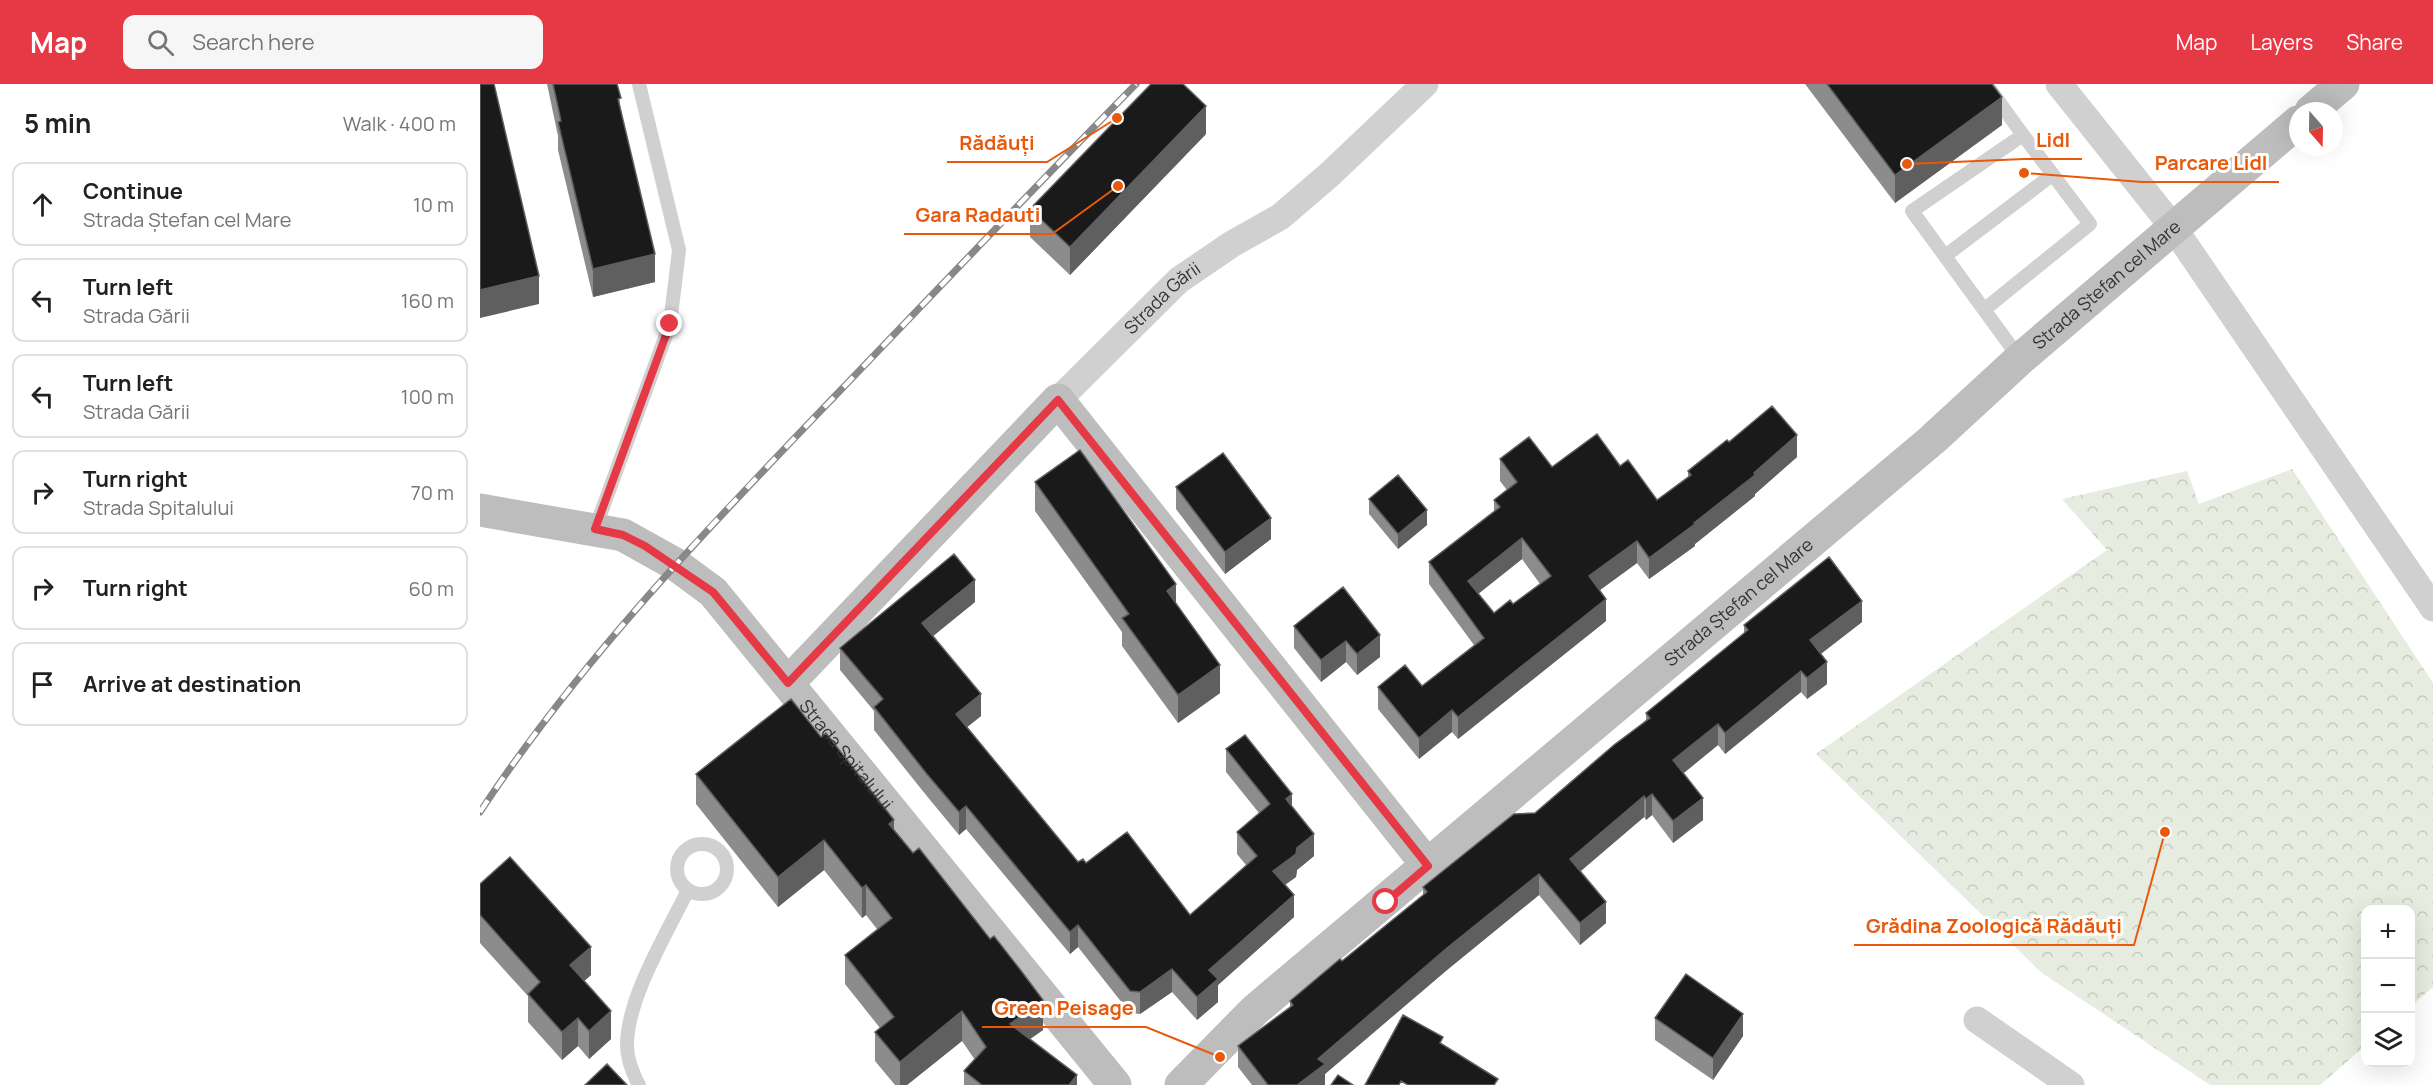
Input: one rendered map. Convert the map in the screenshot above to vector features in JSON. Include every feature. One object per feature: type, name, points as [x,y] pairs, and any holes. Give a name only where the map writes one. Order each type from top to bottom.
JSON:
[{"type":"main road","points":[[2321,102],[2340,85]]},
{"type":"main road","name":"Strada Ștefan cel Mare","points":[[1194,1081],[1255,1010],[1932,440],[2020,359],[2173,226],[2289,129]]},
{"type":"main road","points":[[1058,400],[1428,866]]},
{"type":"main road","name":"Strada Gării","points":[[788,683],[1058,400]]},
{"type":"main road","name":"Strada Spitalului","points":[[480,510],[623,535],[645,546],[713,592],[1115,1085]]},
{"type":"street","name":"Strada Gării","points":[[1058,400],[1179,280],[1232,244],[1280,218],[1425,84]]},
{"type":"street","points":[[2059,84],[2173,226],[2433,608]]},
{"type":"street","points":[[1977,1020],[2071,1085]]},
{"type":"lane","points":[[595,529],[670,324],[679,250],[639,84]]},
{"type":"lane","points":[[1985,309],[2090,224],[1986,84]]},
{"type":"lane","points":[[2020,359],[1912,211],[2023,135]]},
{"type":"lane","points":[[1945,256],[2052,175]]},
{"type":"lane","points":[[639,1085],[627,1048],[629,1020],[653,961],[688,891]]},
{"type":"green space","points":[[2292,469],[2433,683],[2433,987],[2415,1003],[2415,905],[2361,905],[2361,1049],[2320,1085],[2210,1085],[2042,973],[1816,754],[2107,550],[2062,499],[2187,471],[2199,504]]},
{"type":"building","points":[[480,84],[494,84],[539,276],[480,290]]},
{"type":"building","points":[[553,84],[617,84],[621,98],[618,99],[655,254],[593,269],[558,122],[561,121]]},
{"type":"building","points":[[1151,84],[1183,84],[1206,106],[1070,247],[1030,209]]},
{"type":"building","points":[[1827,84],[1992,84],[2002,97],[1895,175]]},
{"type":"building","points":[[1772,406],[1797,435],[1754,473],[1755,475],[1649,558],[1637,541],[1589,576],[1606,599],[1458,717],[1452,710],[1419,738],[1378,687],[1405,665],[1422,686],[1484,638],[1429,562],[1500,507],[1494,500],[1517,482],[1500,459],[1529,437],[1552,467],[1597,434],[1620,466],[1628,460],[1657,500],[1691,475],[1688,471],[1727,440],[1729,442]],"holes":[[[1522,538],[1551,576],[1513,604],[1510,600],[1494,613],[1468,581]]]},
{"type":"building","points":[[1080,450],[1176,584],[1167,591],[1220,665],[1178,695],[1122,618],[1129,614],[1035,482]]},
{"type":"building","points":[[1223,453],[1271,518],[1225,552],[1176,487]]},
{"type":"building","points":[[1398,475],[1427,510],[1398,534],[1369,499]]},
{"type":"building","points":[[954,554],[975,580],[922,623],[981,694],[956,714],[1078,862],[1083,859],[1086,863],[1127,832],[1190,915],[1257,856],[1237,832],[1270,804],[1226,749],[1245,735],[1292,794],[1286,799],[1314,834],[1297,848],[1296,854],[1273,871],[1294,895],[1209,970],[1218,979],[1197,997],[1172,969],[1140,992],[1130,991],[1078,925],[1070,932],[966,806],[959,812],[926,773],[874,707],[883,699],[840,648]]},
{"type":"building","points":[[1829,557],[1862,601],[1810,640],[1827,662],[1807,678],[1801,671],[1725,733],[1718,724],[1673,760],[1703,798],[1673,821],[1652,794],[1646,799],[1644,796],[1570,859],[1606,902],[1580,923],[1539,874],[1447,948],[1318,1059],[1325,1064],[1297,1085],[1268,1085],[1238,1046],[1293,1005],[1290,1001],[1427,892],[1423,887],[1514,814],[1535,813],[1614,745],[1650,718],[1646,713],[1748,630],[1744,625]]},
{"type":"building","points":[[1343,587],[1380,635],[1357,654],[1346,641],[1321,660],[1294,626]]},
{"type":"building","points":[[791,699],[821,737],[826,733],[894,820],[889,824],[913,853],[919,848],[990,939],[994,936],[1043,1000],[1010,1024],[1077,1075],[1069,1085],[982,1085],[964,1071],[986,1047],[962,1011],[900,1062],[875,1032],[894,1017],[845,955],[892,918],[866,885],[862,888],[824,840],[778,877],[696,774]]},
{"type":"building","points":[[510,857],[591,947],[570,965],[611,1011],[589,1031],[578,1018],[562,1032],[528,994],[540,982],[480,915],[480,884]]},
{"type":"building","points":[[1686,974],[1743,1014],[1713,1058],[1655,1018]]},
{"type":"building","points":[[1403,1015],[1443,1037],[1440,1043],[1498,1079],[1494,1085],[1408,1085],[1401,1081],[1399,1085],[1365,1085]]},
{"type":"building","points":[[607,1064],[627,1085],[585,1085]]},
{"type":"building","points":[[1338,1075],[1353,1085],[1331,1085]]},
{"type":"railway","points":[[480,812],[560,701],[693,545],[1136,84]]},
{"type":"place","name":"Rădăuți","points":[[1117,118]]},
{"type":"place","name":"Lidl","points":[[1907,164]]},
{"type":"place","name":"Parcare Lidl","points":[[2024,173]]},
{"type":"place","name":"Gara Radauti","points":[[1118,186]]},
{"type":"place","name":"Grădina Zoologică Rădăuți","points":[[2165,832]]},
{"type":"place","name":"Green Peisage","points":[[1220,1057]]},
{"type":"route","points":[[670,324],[595,529],[623,535],[645,546],[675,564],[713,592],[788,683],[1058,400],[1428,866],[1386,902]]}]
